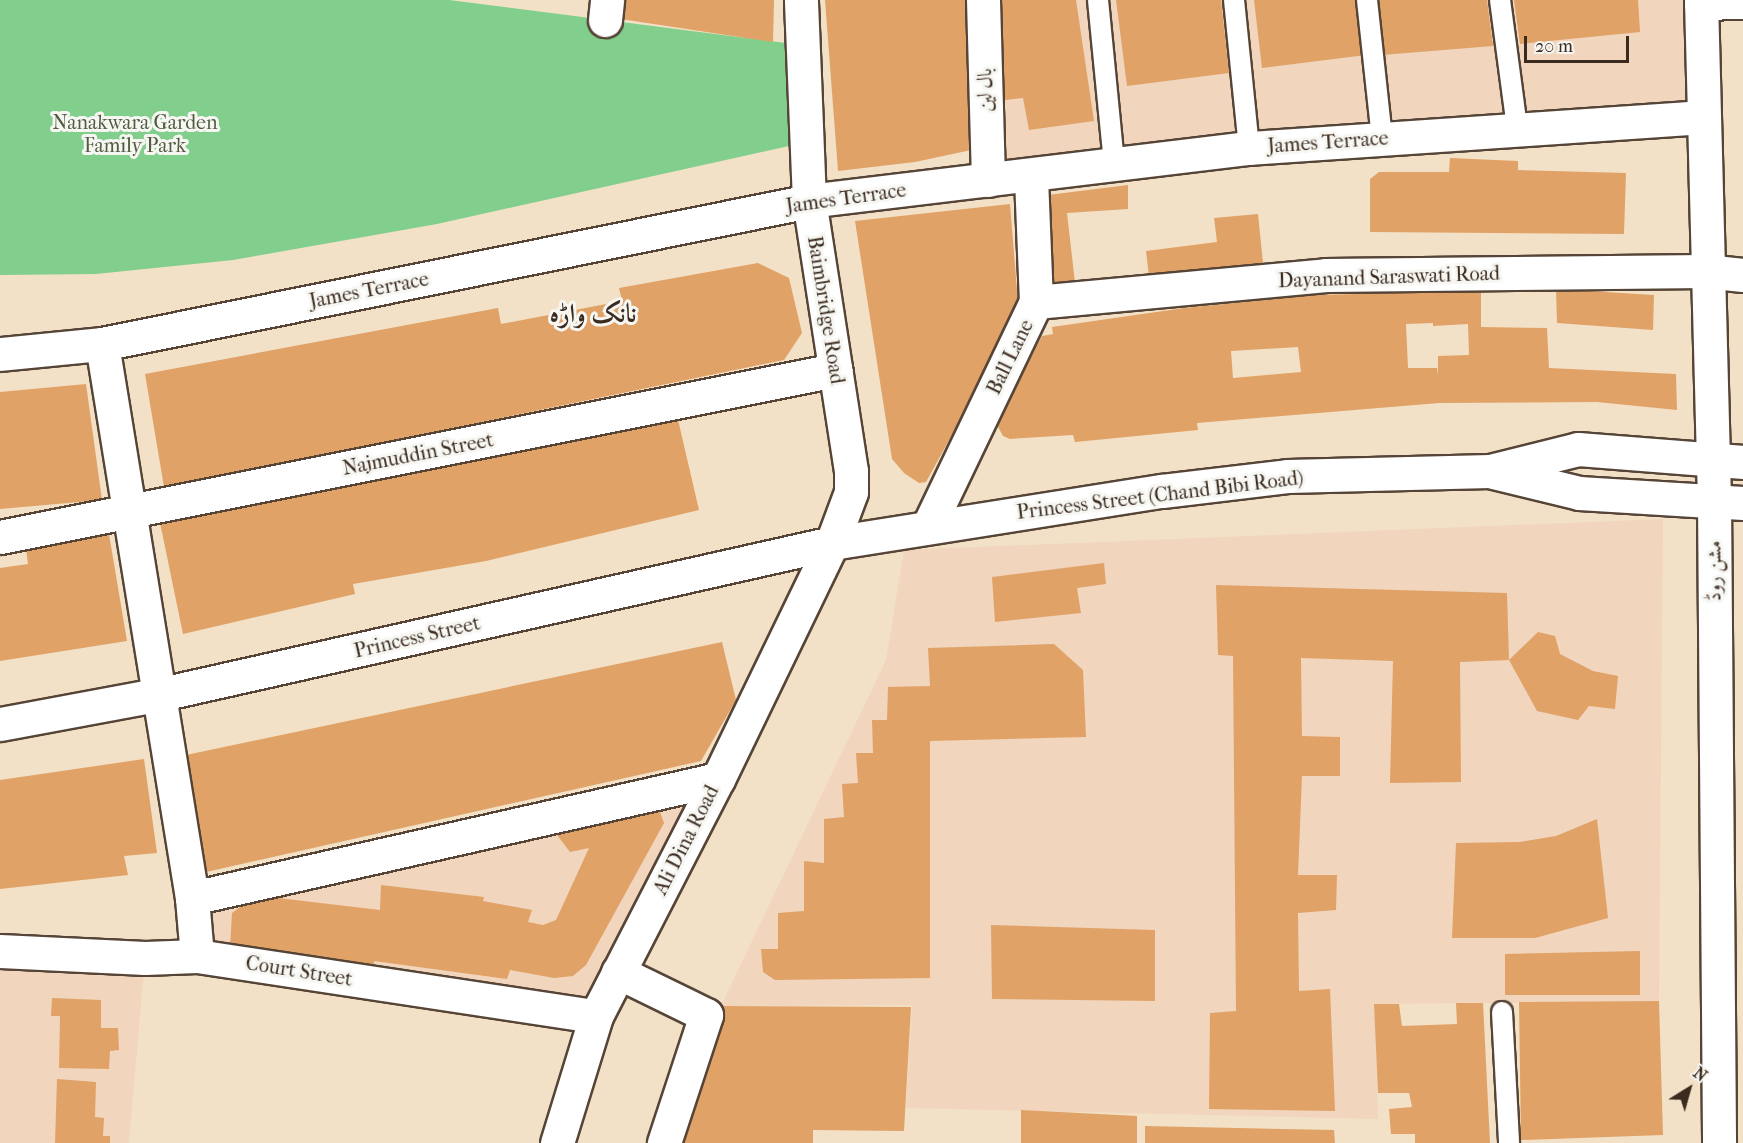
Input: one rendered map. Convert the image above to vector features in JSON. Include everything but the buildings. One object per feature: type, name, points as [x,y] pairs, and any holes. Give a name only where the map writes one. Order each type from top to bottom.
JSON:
[{"type":"street","name":"Baimbridge Road","points":[[801,0],[809,201],[851,492],[832,543]]},
{"type":"street","name":"بال لین","points":[[983,0],[988,180]]},
{"type":"street","points":[[1701,1],[1743,2]]},
{"type":"street","name":"مشن روڈ","points":[[1701,1],[1705,271],[1728,460],[1719,1143]]},
{"type":"street","name":"James Terrace","points":[[0,354],[102,344],[809,201],[1249,148],[1382,137],[1702,117]]},
{"type":"street","name":"Ball Lane","points":[[928,527],[1036,302],[1031,175]]},
{"type":"street","name":"Dayanand Saraswati Road","points":[[1036,302],[1326,275],[1705,271],[1743,275]]},
{"type":"street","points":[[102,344],[157,695],[192,898],[197,956]]},
{"type":"street","name":"Najmuddin Street","points":[[0,537],[835,369]]},
{"type":"street","name":"Princess Street (Chand Bibi Road)","points":[[832,543],[928,527],[1287,476],[1490,471],[1578,449],[1728,460]]},
{"type":"street","name":"Princess Street (Chand Bibi Road)","points":[[1490,471],[1579,493],[1728,501]]},
{"type":"street","name":"Princess Street","points":[[0,724],[157,695],[832,543]]},
{"type":"street","name":"Ali Dina Road","points":[[557,1143],[596,1016],[718,779],[832,543]]},
{"type":"street","points":[[192,898],[718,779]]},
{"type":"street","name":"Court Street","points":[[0,951],[146,958],[197,956],[596,1016]]},
{"type":"street","points":[[618,972],[706,1015],[664,1143]]},
{"type":"lane","points":[[1098,0],[1114,164]]},
{"type":"lane","points":[[1234,0],[1249,148]]},
{"type":"lane","points":[[1368,0],[1382,137]]},
{"type":"lane","points":[[1500,0],[1517,128]]},
{"type":"lane","points":[[1502,1012],[1509,1143]]},
{"type":"shaded area","points":[[983,0],[1700,0],[1702,117],[988,180]]},
{"type":"shaded area","points":[[1663,519],[1659,1001],[1375,1004],[1378,1119],[906,1108],[912,1005],[721,1006],[886,660],[904,550]]},
{"type":"shaded area","points":[[718,779],[596,1016],[197,956],[192,898]]},
{"type":"shaded area","points":[[0,951],[145,958],[129,1143],[0,1143]]},
{"type":"green space","name":"Nanakwara Garden Family Park","points":[[0,0],[449,0],[802,45],[807,142],[437,224],[233,260],[96,274],[0,275]]},
{"type":"district","name":"نانک واڑہ","points":[[593,314]]}]
